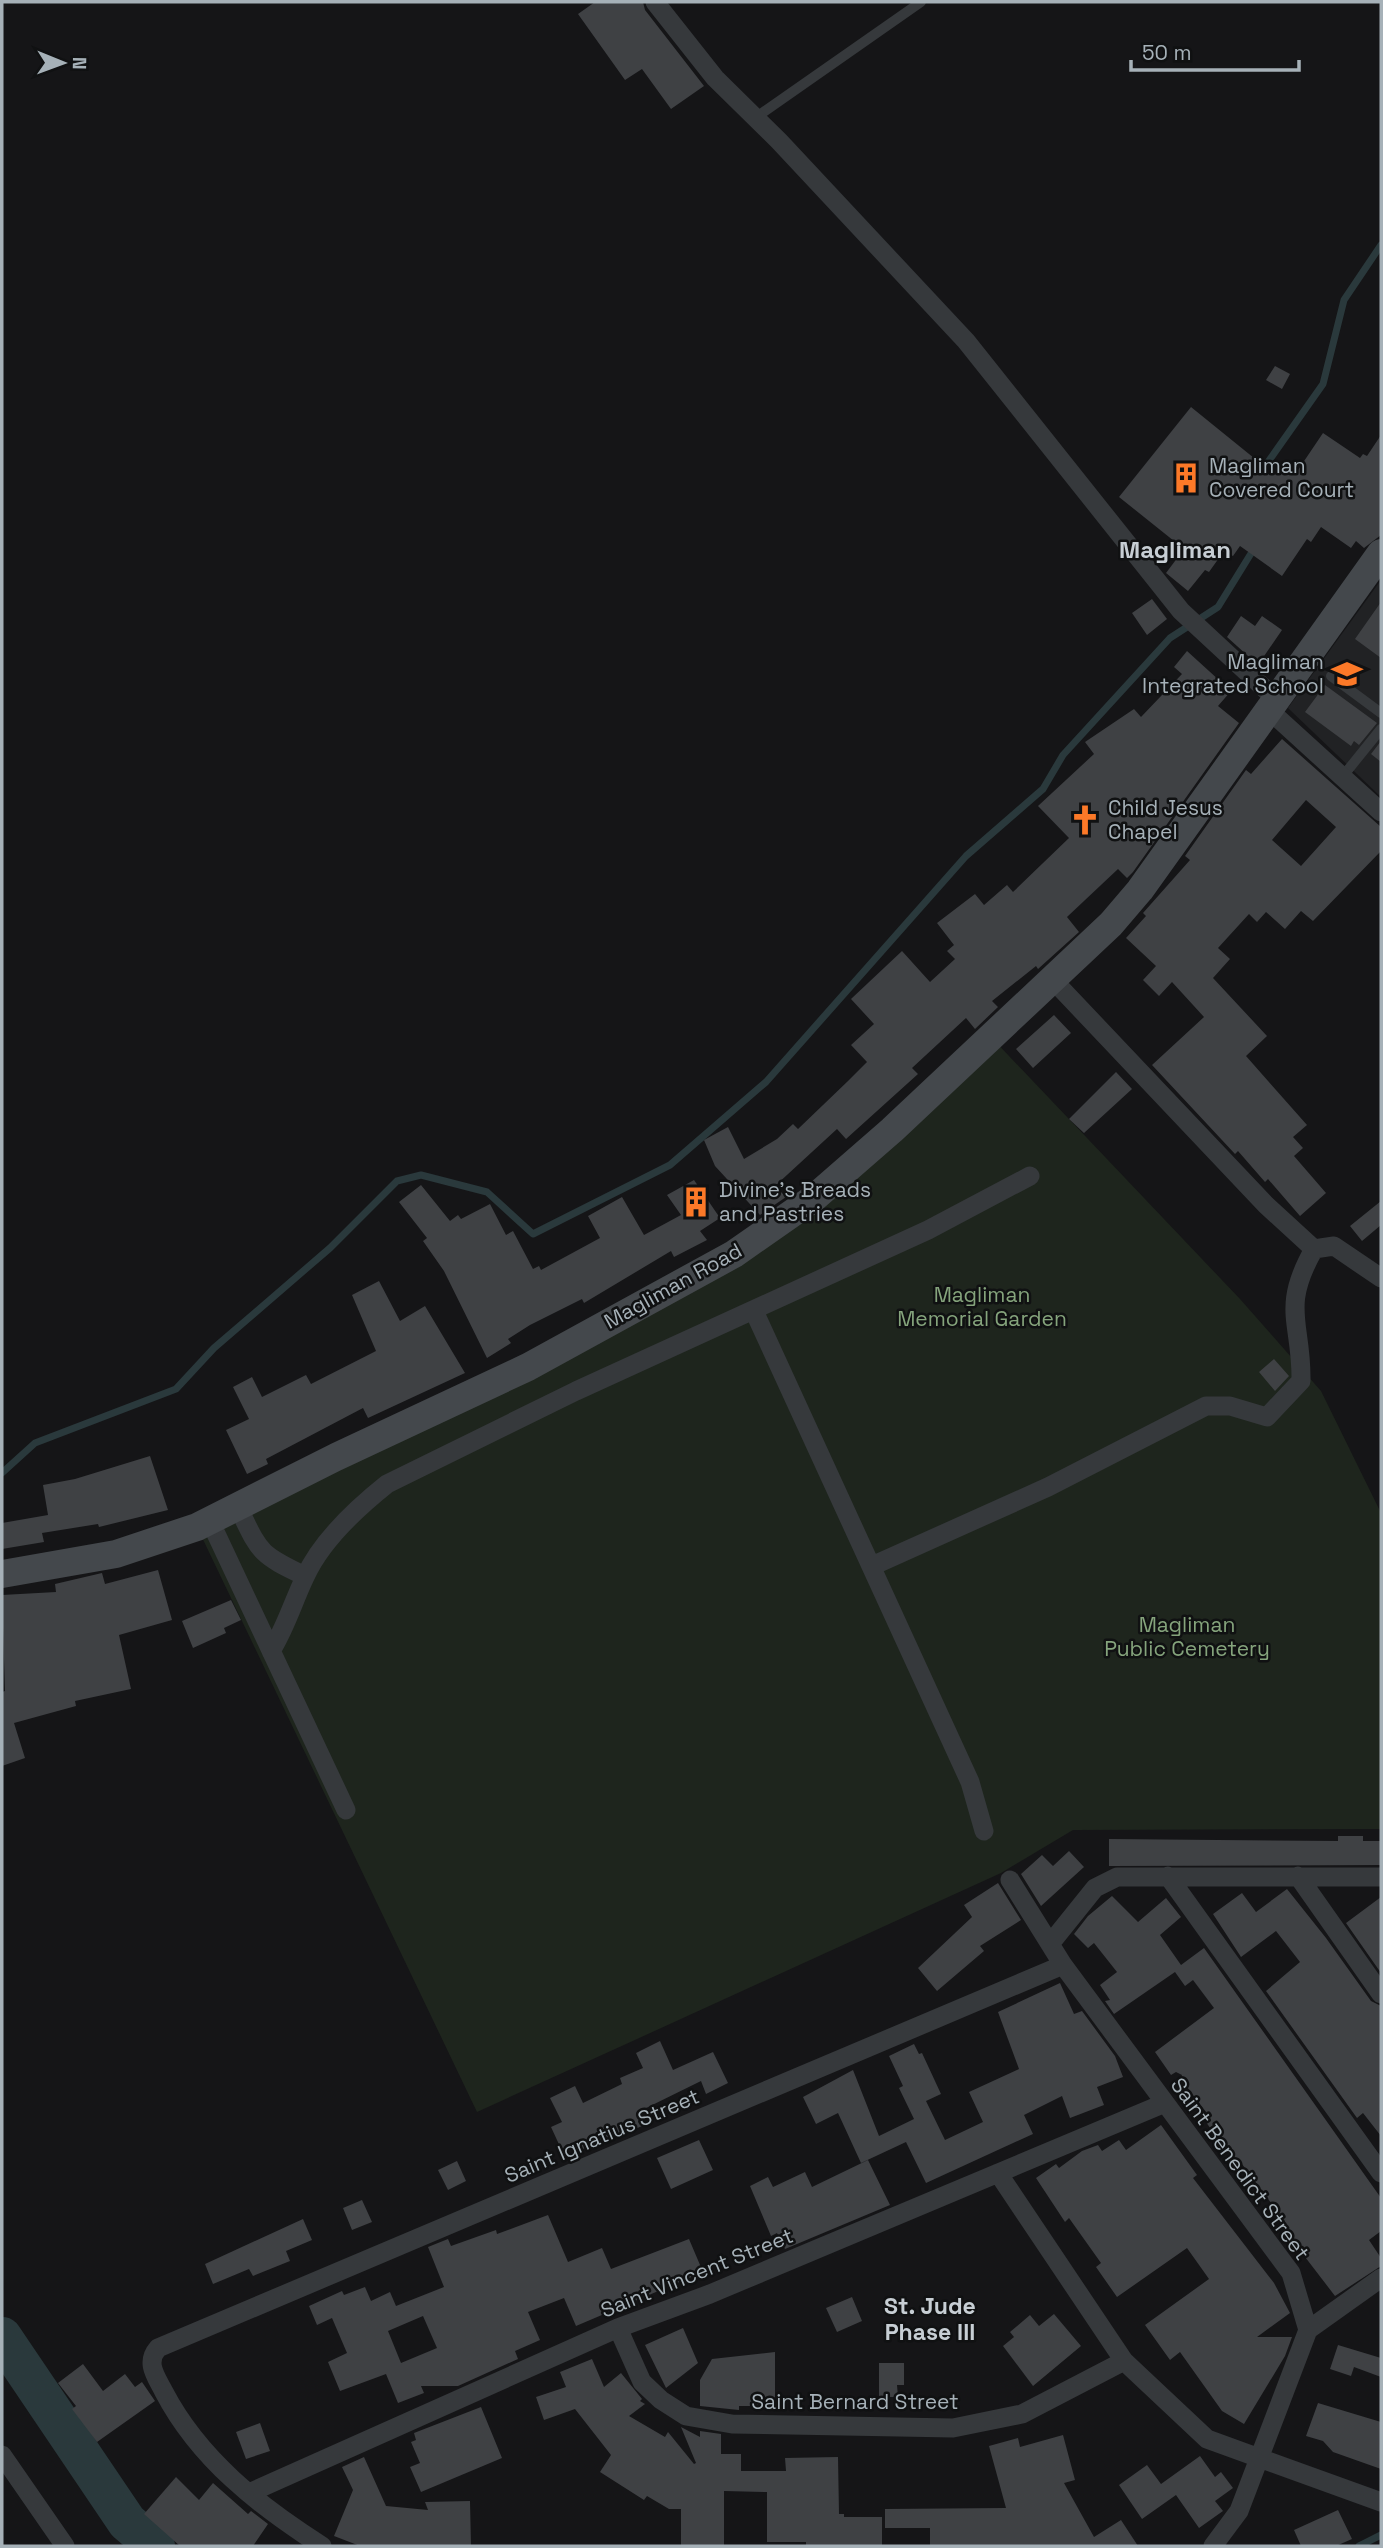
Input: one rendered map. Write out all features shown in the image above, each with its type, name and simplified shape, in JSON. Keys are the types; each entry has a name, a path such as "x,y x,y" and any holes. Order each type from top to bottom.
{"street":[{"path":"655,2 715,78 861,227 966,341 1181,611 1381,813"},
{"name":"Magliman Road","path":"2,1574 145,1547 210,1521 528,1367 734,1254 814,1198 892,1130 1053,980 1140,890 1381,554"},
{"path":"1053,980 1266,1205 1314,1249"},
{"path":"271,1651 284,1631 305,1576 340,1528 364,1502 406,1472 928,1230 1030,1176"},
{"path":"1314,1249 1335,1246 1381,1278"},
{"path":"872,1566 1048,1487 1206,1406 1230,1406 1267,1417 1301,1381 1301,1362 1293,1317 1294,1297 1303,1268 1314,1249"},
{"path":"754,1311 970,1782 984,1831"},
{"path":"237,1507 264,1553 305,1576"},
{"path":"210,1521 346,1810"},
{"path":"1168,1876 1381,2173"},
{"path":"1298,1876 1381,1994"},
{"path":"1050,1944 1095,1888 1116,1877 1381,1877"},
{"name":"Saint Benedict Street","path":"1010,1881 1063,1965 1291,2273 1308,2330"},
{"name":"Saint Ignatius Street","path":"249,2493 203,2452 179,2420 151,2366 152,2356 158,2348 1063,1965"},
{"name":"Saint Vincent Street","path":"249,2493 618,2328 710,2294 1165,2103"},
{"path":"998,2173 1124,2361 1207,2439 1373,2499"},
{"path":"1213,2546 1239,2511 1308,2330 1381,2278"},
{"name":"Saint Bernard Street","path":"618,2328 642,2382 661,2400 685,2416 732,2424 953,2428 985,2424 1021,2414 1124,2361"},
{"path":"5,2466 65,2546"},
{"path":"249,2493 278,2518 321,2546"}],"lane":[{"path":"755,117 920,2"},
{"path":"1331,676 1381,713"},
{"path":"1343,776 1381,729"}],"shaded area":[{"name":"Magliman Integrated School","path":"1381,580 1381,797 1288,708"}],"green space":[{"path":"991,1037 1240,1299 1321,1391 1381,1513 1381,1829 1073,1830 1001,1873 477,2112 197,1527 734,1254"}],"building":[{"path":"595,2 643,2 645,10 704,86 671,109 642,69 625,80 578,14"},
{"path":"1275,366 1290,374 1282,389 1266,380"},
{"path":"1191,407 1270,471 1277,460 1296,473 1323,433 1360,458 1363,454 1367,456 1381,435 1381,535 1364,548 1356,541 1351,548 1321,527 1311,542 1307,539 1282,576 1240,546 1233,556 1224,551 1209,572 1205,570 1188,591 1166,573 1184,549 1119,497"},
{"path":"1152,599 1167,619 1147,635 1132,613"},
{"path":"1381,602 1381,658 1355,639"},
{"path":"1241,616 1255,626 1262,616 1282,630 1258,665 1227,637"},
{"path":"1187,651 1231,691 1218,706 1239,723 1133,872 1127,878 1118,869 1067,917 1079,932 1038,969 1036,966 992,1001 998,1007 975,1029 966,1018 912,1068 918,1074 846,1139 837,1129 775,1186 786,1197 760,1215 715,1166 704,1140 728,1127 744,1159 777,1139 793,1124 798,1129 867,1062 851,1045 874,1024 851,999 902,951 930,982 955,959 947,951 954,945 937,923 975,894 984,905 1007,885 1013,892 1069,838 1038,806 1094,754 1085,742 1134,709 1141,717 1182,674 1174,667"},
{"path":"1325,685 1377,723 1359,745 1354,741 1351,746 1305,712"},
{"path":"1282,739 1381,827 1381,851 1313,921 1301,911 1285,929 1266,912 1257,922 1249,914 1218,948 1230,959 1213,978 1267,1036 1246,1056 1307,1125 1293,1137 1303,1148 1294,1156 1326,1193 1300,1216 1268,1179 1265,1182 1238,1151 1235,1154 1152,1065 1204,1017 1172,982 1159,996 1143,980 1156,966 1126,938 1146,916 1143,913 1190,860 1185,856 1246,770 1251,774","holes":["1306,800 1336,827 1301,866 1272,840"]},
{"path":"1381,741 1381,762 1371,754"},
{"path":"1054,1015 1071,1033 1033,1068 1016,1049"},
{"path":"1116,1072 1132,1089 1084,1133 1069,1119"},
{"path":"694,1180 720,1218 700,1231 707,1240 674,1257 671,1251 584,1303 582,1299 530,1325 508,1339 511,1343 487,1358 444,1271 423,1241 427,1238 399,1202 421,1185 450,1221 458,1215 461,1219 490,1204 506,1235 513,1231 533,1269 539,1266 541,1270 600,1238 588,1216 622,1197 644,1235 681,1215 667,1195"},
{"path":"1381,1201 1381,1225 1362,1241 1350,1226"},
{"path":"379,1281 400,1321 425,1306 465,1373 368,1418 363,1408 266,1459 268,1464 247,1474 226,1430 249,1419 233,1387 252,1377 262,1397 306,1375 311,1384 376,1351 352,1295"},
{"path":"1274,1359 1289,1376 1275,1391 1259,1372"},
{"path":"150,1456 168,1510 99,1527 98,1524 42,1533 44,1542 2,1549 2,1523 48,1515 43,1485 75,1479"},
{"path":"158,1570 172,1620 119,1635 131,1689 75,1701 76,1706 14,1723 25,1758 2,1766 2,1692 5,1691 2,1595 56,1592 55,1584 102,1573 105,1584"},
{"path":"231,1600 241,1620 224,1628 226,1633 193,1648 182,1621"},
{"path":"1338,1836 1363,1836 1363,1841 1381,1841 1381,1865 1109,1866 1109,1839 1338,1841"},
{"path":"1069,1851 1084,1867 1041,1906 1021,1874 1042,1855 1053,1866"},
{"path":"998,1883 1021,1920 980,1946 984,1951 937,1991 918,1968 972,1917 964,1905"},
{"path":"1287,1889 1371,2001 1381,2006 1381,2136 1363,2113 1357,2118 1266,1991 1300,1962 1276,1931 1241,1957 1213,1914 1242,1893 1256,1912"},
{"path":"1112,1896 1138,1922 1166,1898 1181,1917 1160,1935 1181,1965 1204,1948 1381,2198 1381,2231 1369,2240 1381,2258 1381,2266 1335,2296 1269,2210 1274,2207 1239,2160 1235,2163 1201,2115 1206,2112 1181,2079 1182,2075 1176,2072 1171,2075 1155,2052 1214,2008 1193,1980 1185,1986 1175,1972 1114,2014 1105,2001 1110,2000 1100,1985 1117,1972 1094,1943 1088,1948 1074,1934 1088,1916"},
{"path":"1381,1897 1381,1973 1346,1923"},
{"path":"1060,1983 1074,2014 1082,2011 1115,2056 1123,2077 1097,2087 1104,2105 1070,2118 1062,2096 1024,2115 1033,2134 926,2183 906,2142 861,2163 838,2113 816,2124 803,2097 853,2070 879,2136 914,2119 899,2088 903,2086 889,2056 914,2044 919,2054 922,2053 941,2094 926,2101 945,2140 983,2122 969,2092 1019,2069 998,2012"},
{"path":"660,2041 673,2070 713,2052 728,2083 706,2094 701,2081 636,2113 642,2126 594,2147 593,2144 579,2151 577,2147 563,2153 551,2127 562,2122 550,2098 575,2086 583,2103 622,2084 620,2078 643,2068 636,2053"},
{"path":"1161,2125 1197,2175 1193,2178 1274,2283 1290,2313 1257,2337 1292,2337 1285,2356 1244,2424 1222,2411 1180,2352 1170,2360 1145,2325 1209,2279 1187,2248 1117,2297 1096,2267 1101,2263 1069,2218 1065,2222 1036,2178 1056,2164 1059,2168 1082,2151 1098,2145 1102,2151 1119,2140 1126,2150"},
{"path":"699,2140 713,2170 671,2189 657,2158"},
{"path":"868,2160 890,2205 785,2249 777,2233 771,2236 750,2186 768,2177 773,2187 805,2172 812,2187"},
{"path":"457,2161 466,2181 448,2190 438,2170"},
{"path":"362,2200 372,2222 352,2230 343,2208"},
{"path":"548,2215 568,2262 602,2248 611,2269 689,2239 703,2272 576,2326 564,2298 528,2312 540,2340 515,2351 518,2359 458,2386 421,2386 424,2393 398,2403 386,2374 340,2391 328,2362 347,2353 332,2318 317,2325 309,2306 342,2291 344,2295 365,2287 371,2301 390,2292 396,2306 444,2287 428,2247 448,2239 451,2246 496,2230 497,2234","holes":["423,2316 437,2348 401,2363 388,2331"]},
{"path":"303,2219 312,2240 286,2251 290,2261 253,2276 249,2269 213,2284 205,2264"},
{"path":"852,2297 862,2321 837,2332 826,2308"},
{"path":"1054,2314 1081,2346 1033,2386 1003,2346 1014,2337 1010,2332 1030,2315 1039,2326"},
{"path":"683,2328 698,2363 666,2388 645,2345"},
{"path":"1338,2345 1381,2358 1381,2377 1354,2367 1351,2376 1330,2369"},
{"path":"775,2352 775,2406 739,2406 739,2410 700,2406 700,2380 712,2359"},
{"path":"592,2359 604,2387 621,2373 642,2399 640,2401 645,2404 629,2416 665,2437 668,2432 694,2464 696,2463 681,2427 700,2437 700,2431 721,2434 721,2454 741,2454 741,2471 786,2471 785,2458 838,2457 839,2514 844,2514 844,2517 882,2517 882,2546 806,2546 806,2542 767,2542 767,2492 724,2491 724,2546 681,2546 681,2509 669,2509 647,2496 644,2500 600,2472 611,2455 575,2409 544,2420 536,2397 566,2387 560,2372"},
{"path":"879,2363 904,2363 904,2385 897,2385 898,2397 879,2397"},
{"path":"83,2364 103,2391 125,2374 135,2387 142,2382 155,2401 97,2442 72,2409 76,2406 58,2383"},
{"path":"1318,2403 1381,2422 1381,2469 1333,2452 1323,2441 1306,2436"},
{"path":"481,2407 502,2458 421,2492 410,2467 420,2463 411,2442 416,2440 414,2433"},
{"path":"260,2423 270,2451 246,2459 236,2432"},
{"path":"1063,2435 1075,2480 1064,2483 1094,2537 1121,2520 1138,2546 930,2546 930,2528 885,2528 885,2509 1006,2508 989,2446 1018,2438 1020,2447"},
{"path":"1200,2456 1215,2477 1221,2472 1233,2488 1215,2501 1223,2511 1199,2528 1176,2495 1142,2519 1119,2485 1147,2465 1161,2484"},
{"path":"364,2457 386,2506 428,2510 425,2502 470,2501 471,2546 360,2546 334,2536 353,2490 342,2467"},
{"path":"176,2477 199,2500 213,2483 248,2514 251,2511 268,2524 253,2546 180,2546 144,2514"},
{"path":"1338,2510 1352,2539 1336,2546 1301,2546 1294,2530"}],"waterway":[{"path":"1265,474 1263,469 1323,384 1344,300 1381,245"},
{"path":"2,1473 35,1443 176,1389 214,1348 330,1248 397,1181 421,1175 487,1192 533,1234 670,1165 766,1082 966,856 1043,789 1063,755 1170,638 1218,607 1255,547"},
{"path":"2,2337 127,2522 155,2546"},
{"path":"1359,2546 1381,2535"}],"place":[{"name":"Magliman Covered Court","path":"1186,478"},
{"name":"Magliman Integrated School","path":"1347,674"},
{"name":"Child Jesus Chapel","path":"1085,820"},
{"name":"Divine's Breads and Pastries","path":"696,1202"}],"district":[{"name":"Magliman","path":"1175,550"},
{"name":"St. Jude Phase III","path":"930,2319"}],"park label":[{"name":"Magliman Memorial Garden","path":"982,1307"},
{"name":"Magliman Public Cemetery","path":"1187,1637"}]}
